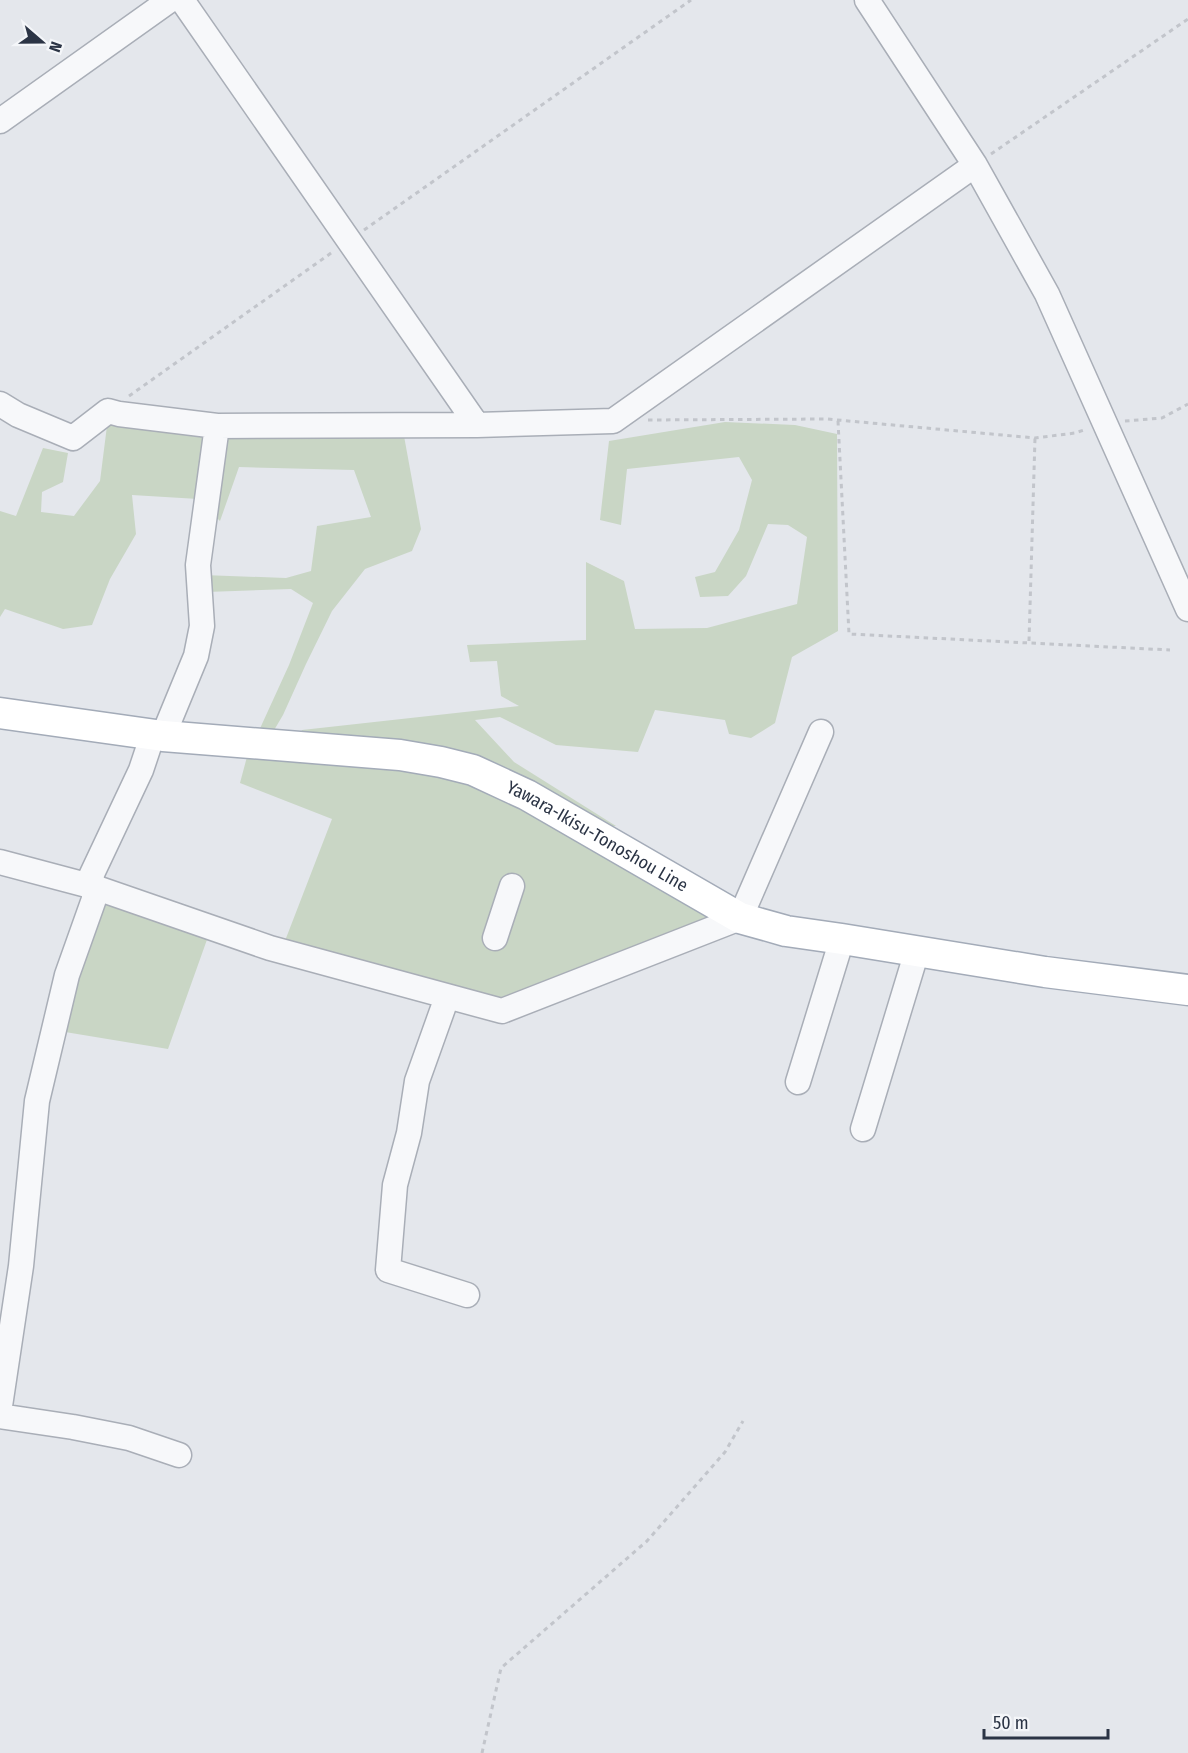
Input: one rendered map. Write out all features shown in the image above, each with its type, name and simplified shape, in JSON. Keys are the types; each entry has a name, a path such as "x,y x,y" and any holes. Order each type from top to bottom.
{"main road":[{"name":"Yawara-Ikisu-Tonoshou Line","path":"0,713 158,735 400,755 473,770 527,795 740,918 786,932 1045,972 1188,990"}],"street":[{"path":"0,121 170,0"},
{"path":"182,0 477,425"},
{"path":"867,0 975,165 1047,294 1188,609"},
{"path":"0,404 18,415 73,438 108,411 217,426 477,425 614,420 975,165"},
{"path":"0,1406 21,1266 37,1101 67,975 94,899 91,876 196,656 202,626 198,565 217,426"},
{"path":"0,862 94,887 270,948 447,998 502,1011 740,918 821,732"},
{"path":"495,938 512,886"},
{"path":"798,1082 842,939"},
{"path":"863,1129 917,951"},
{"path":"447,998 417,1081 409,1133 395,1185 388,1270 467,1295"},
{"path":"0,1416 129,1438 179,1455"}],"path":[{"path":"108,411 691,0"},
{"path":"975,165 1188,19"},
{"path":"614,420 838,420 1035,438 1075,434 1104,423 1162,417 1188,404"},
{"path":"838,420 849,634 1029,641 1170,650"},
{"path":"1029,641 1035,438"},
{"path":"482,1753 501,1668 647,1541 725,1452 743,1421"}],"green space":[{"path":"108,418 404,436 421,529 412,551 365,569 332,611 283,715 270,737 257,735 289,665 313,603 291,589 206,592 203,575 286,578 311,571 317,526 371,517 354,470 239,467 220,521 198,499 132,495 136,534 110,579 92,625 63,629 5,609 0,617 0,511 16,516 43,448 68,453 63,482 42,492 41,512 74,516 100,481"},
{"path":"725,422 795,425 837,434 838,631 792,657 775,723 751,738 729,734 725,720 655,710 638,752 556,745 500,717 475,720 514,762 616,826 598,826 525,786 297,739 302,730 519,706 501,696 497,661 470,662 467,645 586,640 586,562 624,581 635,629 707,628 797,604 807,537 788,525 768,524 746,576 728,596 700,597 695,577 715,572 739,530 752,480 739,457 627,469 621,525 600,520 609,441"},
{"path":"248,753 394,763 475,779 710,909 703,928 508,1002 283,946 332,819 240,783"},
{"path":"101,898 209,934 168,1049 59,1031"}]}
